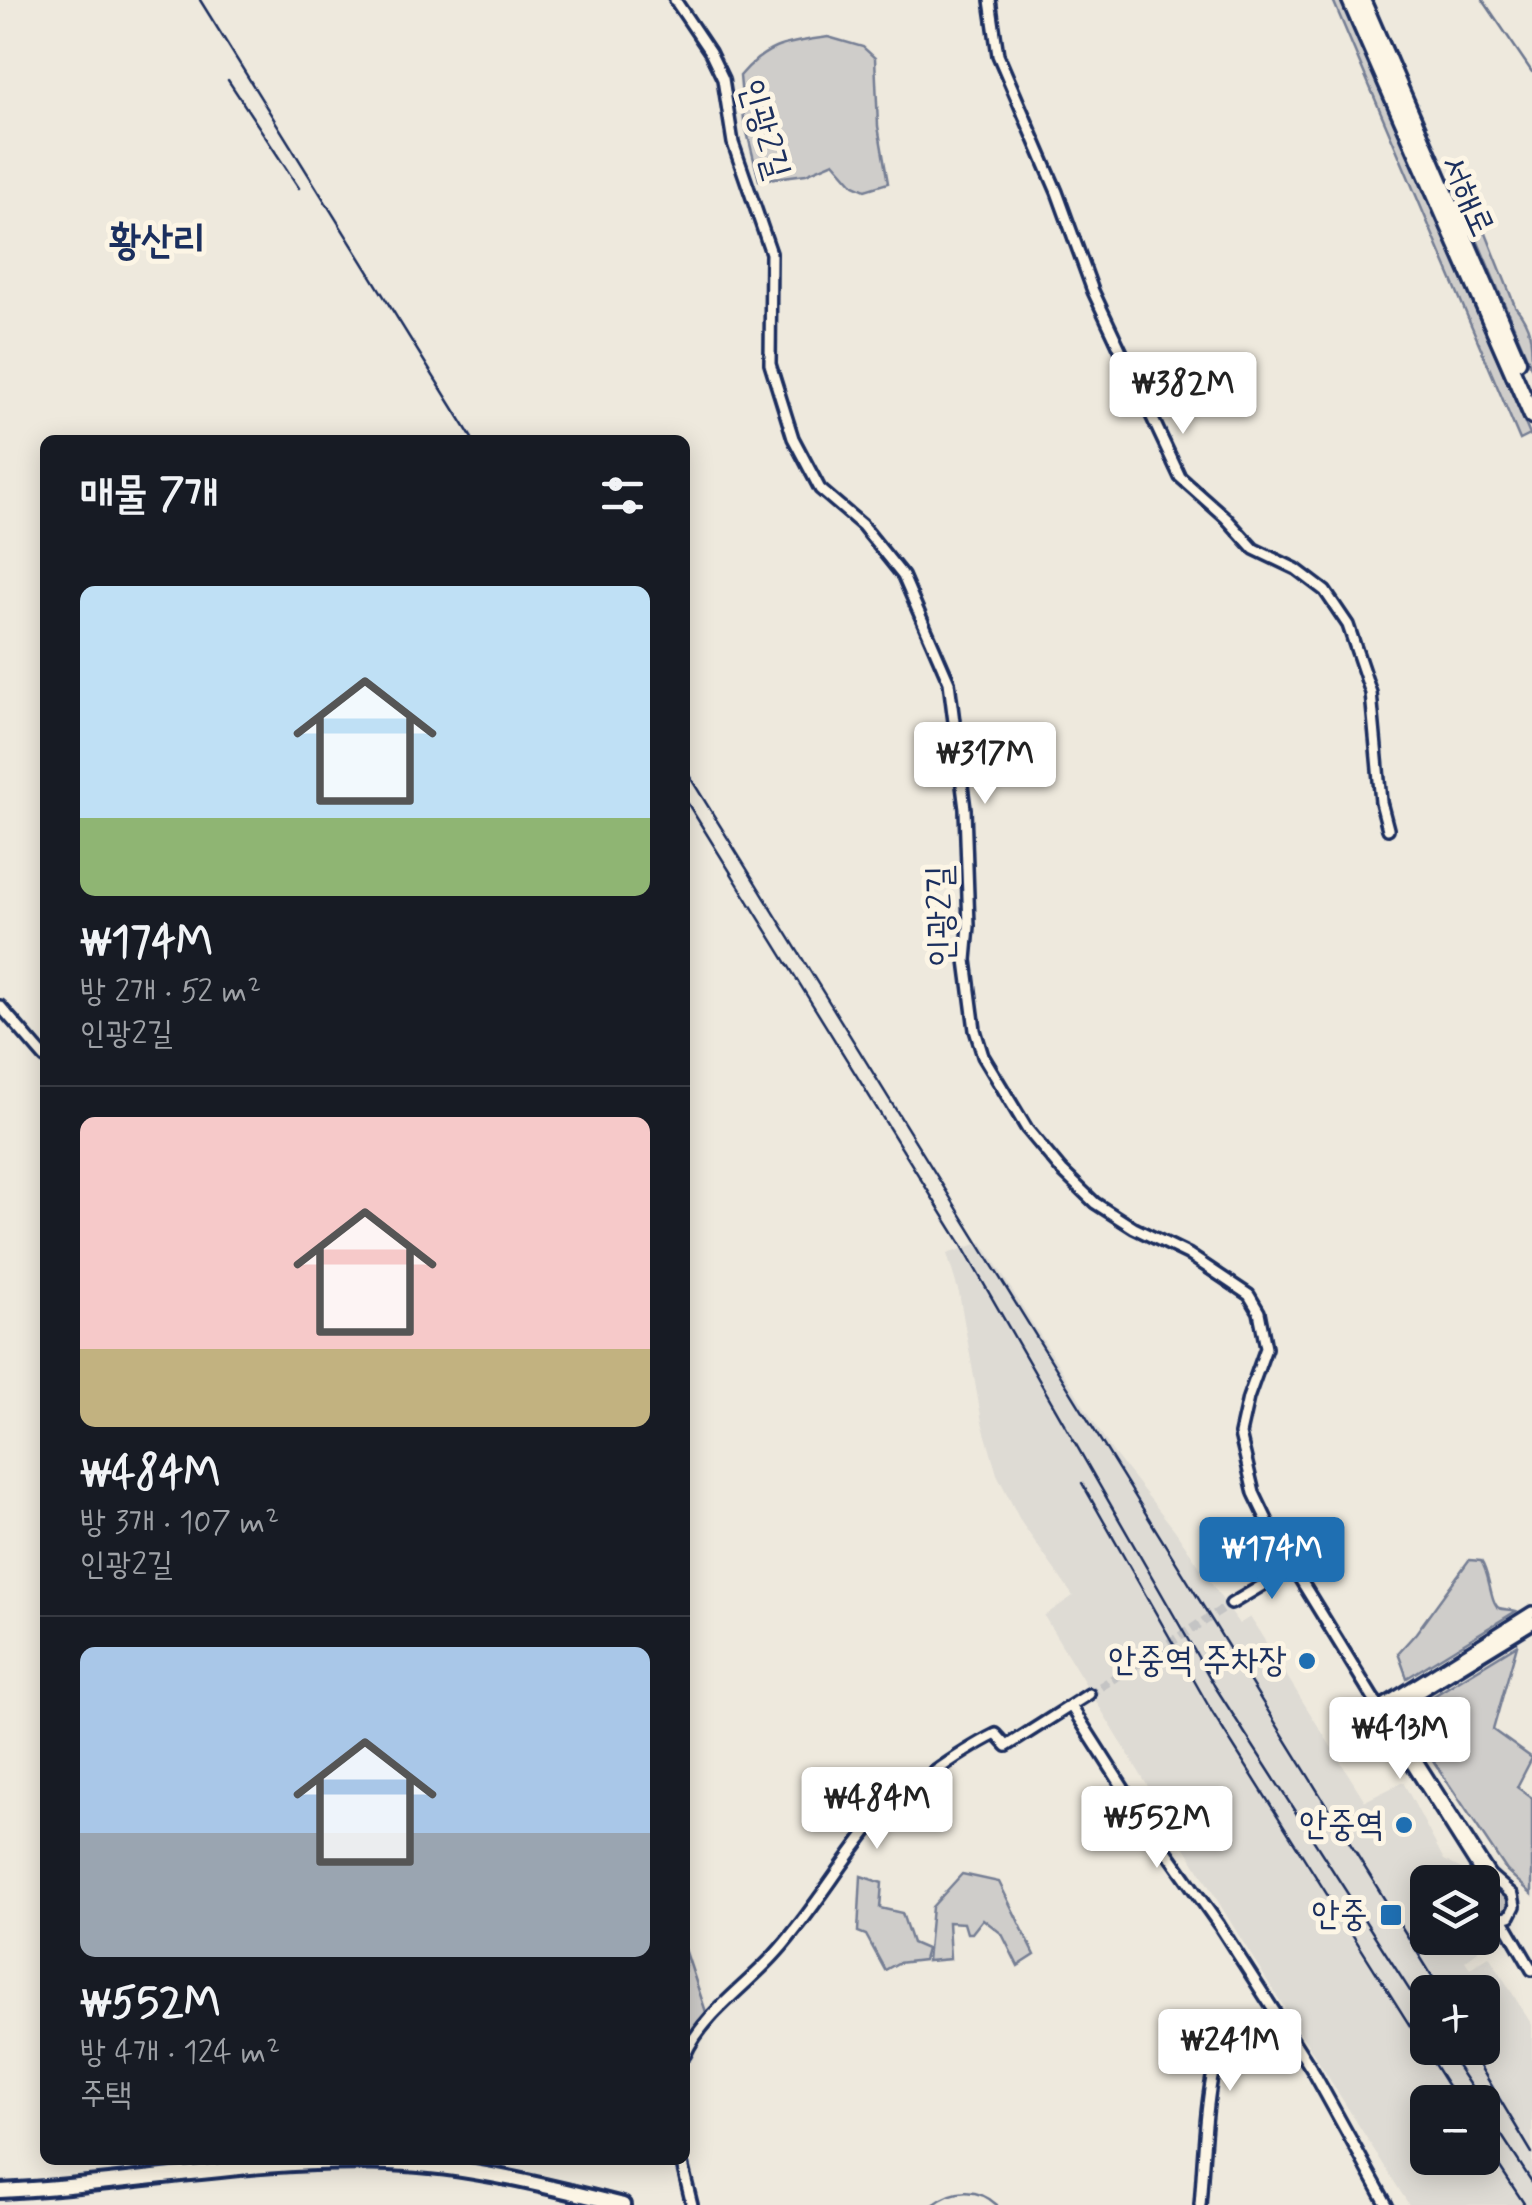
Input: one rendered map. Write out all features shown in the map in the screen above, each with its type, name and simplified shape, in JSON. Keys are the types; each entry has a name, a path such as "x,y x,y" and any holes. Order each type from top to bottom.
{"main road":[{"name":"서해로","path":"1350,0 1532,416"},
{"name":"서해로","path":"1362,0 1532,394"},
{"path":"0,2190 260,2165"},
{"path":"390,2165 440,2168 623,2205"}],"street":[{"name":"인광2길","path":"675,0 723,79 734,143 772,253 770,364 792,438 820,488 874,538 903,576 949,682 965,809 969,926 966,960 975,1030 983,1056 1026,1129 1095,1203 1134,1228 1188,1254 1249,1296 1259,1312 1266,1348 1240,1434 1254,1493 1278,1544 1382,1711"},
{"path":"990,0 998,55 1093,291 1180,477 1226,518 1254,550 1296,569 1325,591 1348,625 1371,693 1381,802 1388,829"},
{"path":"0,1006 40,1052"},
{"path":"1231,1604 1294,1566"},
{"path":"1382,1711 1532,1612"},
{"path":"1382,1711 1532,1622"},
{"path":"690,2048 712,2018 802,1924 888,1808 980,1742 996,1734 1006,1746 1089,1694"},
{"path":"1071,1706 1277,2014 1350,2134 1387,2205"},
{"path":"1382,1711 1486,1865"},
{"path":"1382,1711 1470,1865"},
{"path":"1500,1885 1510,1890 1515,1900 1513,1912 1500,1920"},
{"path":"1503,1920 1532,1970"},
{"path":"1200,2205 1218,2057 1238,2038 1277,2014"},
{"path":"682,2165 692,2205"}],"shaded area":[{"path":"1333,0 1343,0 1530,435 1520,440"},
{"path":"828,37 863,47 875,58 878,126 888,183 865,190 854,185 834,162 806,174 759,180 744,120 740,76 770,51 790,43"},
{"path":"1477,211 1515,306 1528,328 1532,369 1467,216"},
{"path":"982,1242 1112,1451 1174,1529 1239,1624 1250,1617 1365,1801 1403,1782 1444,1860 1454,1865 1410,1865 1410,1955 1473,1955 1465,1961 1470,1968 1489,1956 1532,2025 1532,2205 1409,2205 1241,1939 1044,1616 1073,1596 1021,1522 997,1474 982,1422 959,1293 947,1254"},
{"path":"1469,1560 1481,1561 1496,1605 1516,1611 1407,1678 1398,1653"},
{"path":"1517,1645 1493,1730 1532,1758 1517,1787 1532,1798 1532,1894 1507,1871 1408,1723 1419,1705"},
{"path":"962,1874 999,1882 1035,1955 1018,1966 1002,1934 983,1919 972,1933 967,1933 964,1923 948,1922 950,1959 927,1961 932,1907"},
{"path":"861,1876 882,1883 880,1908 902,1913 912,1943 926,1949 923,1960 898,1963 885,1970 866,1935 858,1932"},
{"path":"1500,1893 1508,1900 1508,1908 1500,1915"},
{"path":"690,1964 706,2012 690,2037"}],"waterway":[{"path":"1483,0 1532,72"},
{"path":"933,2205 965,2192 982,2195 997,2205"}],"tunnel":[{"path":"1089,1694 1231,1604"}],"railway":[{"path":"200,0 470,435"},
{"path":"228,80 299,188"},
{"path":"690,777 1431,1975"},
{"path":"690,807 961,1244 1214,1685 1410,1991"},
{"path":"1082,1483 1212,1712 1447,2085"},
{"path":"1456,2065 1470,2085"},
{"path":"1479,2065 1532,2153"},
{"path":"1500,2133 1532,2182"},
{"path":"1500,2167 1525,2205"}],"place":[{"name":"안중역 주차장","path":"1307,1661"},
{"name":"안중역","path":"1404,1825"},
{"name":"안중","path":"1391,1915"}],"district":[{"name":"황산리","path":"157,242"}]}
